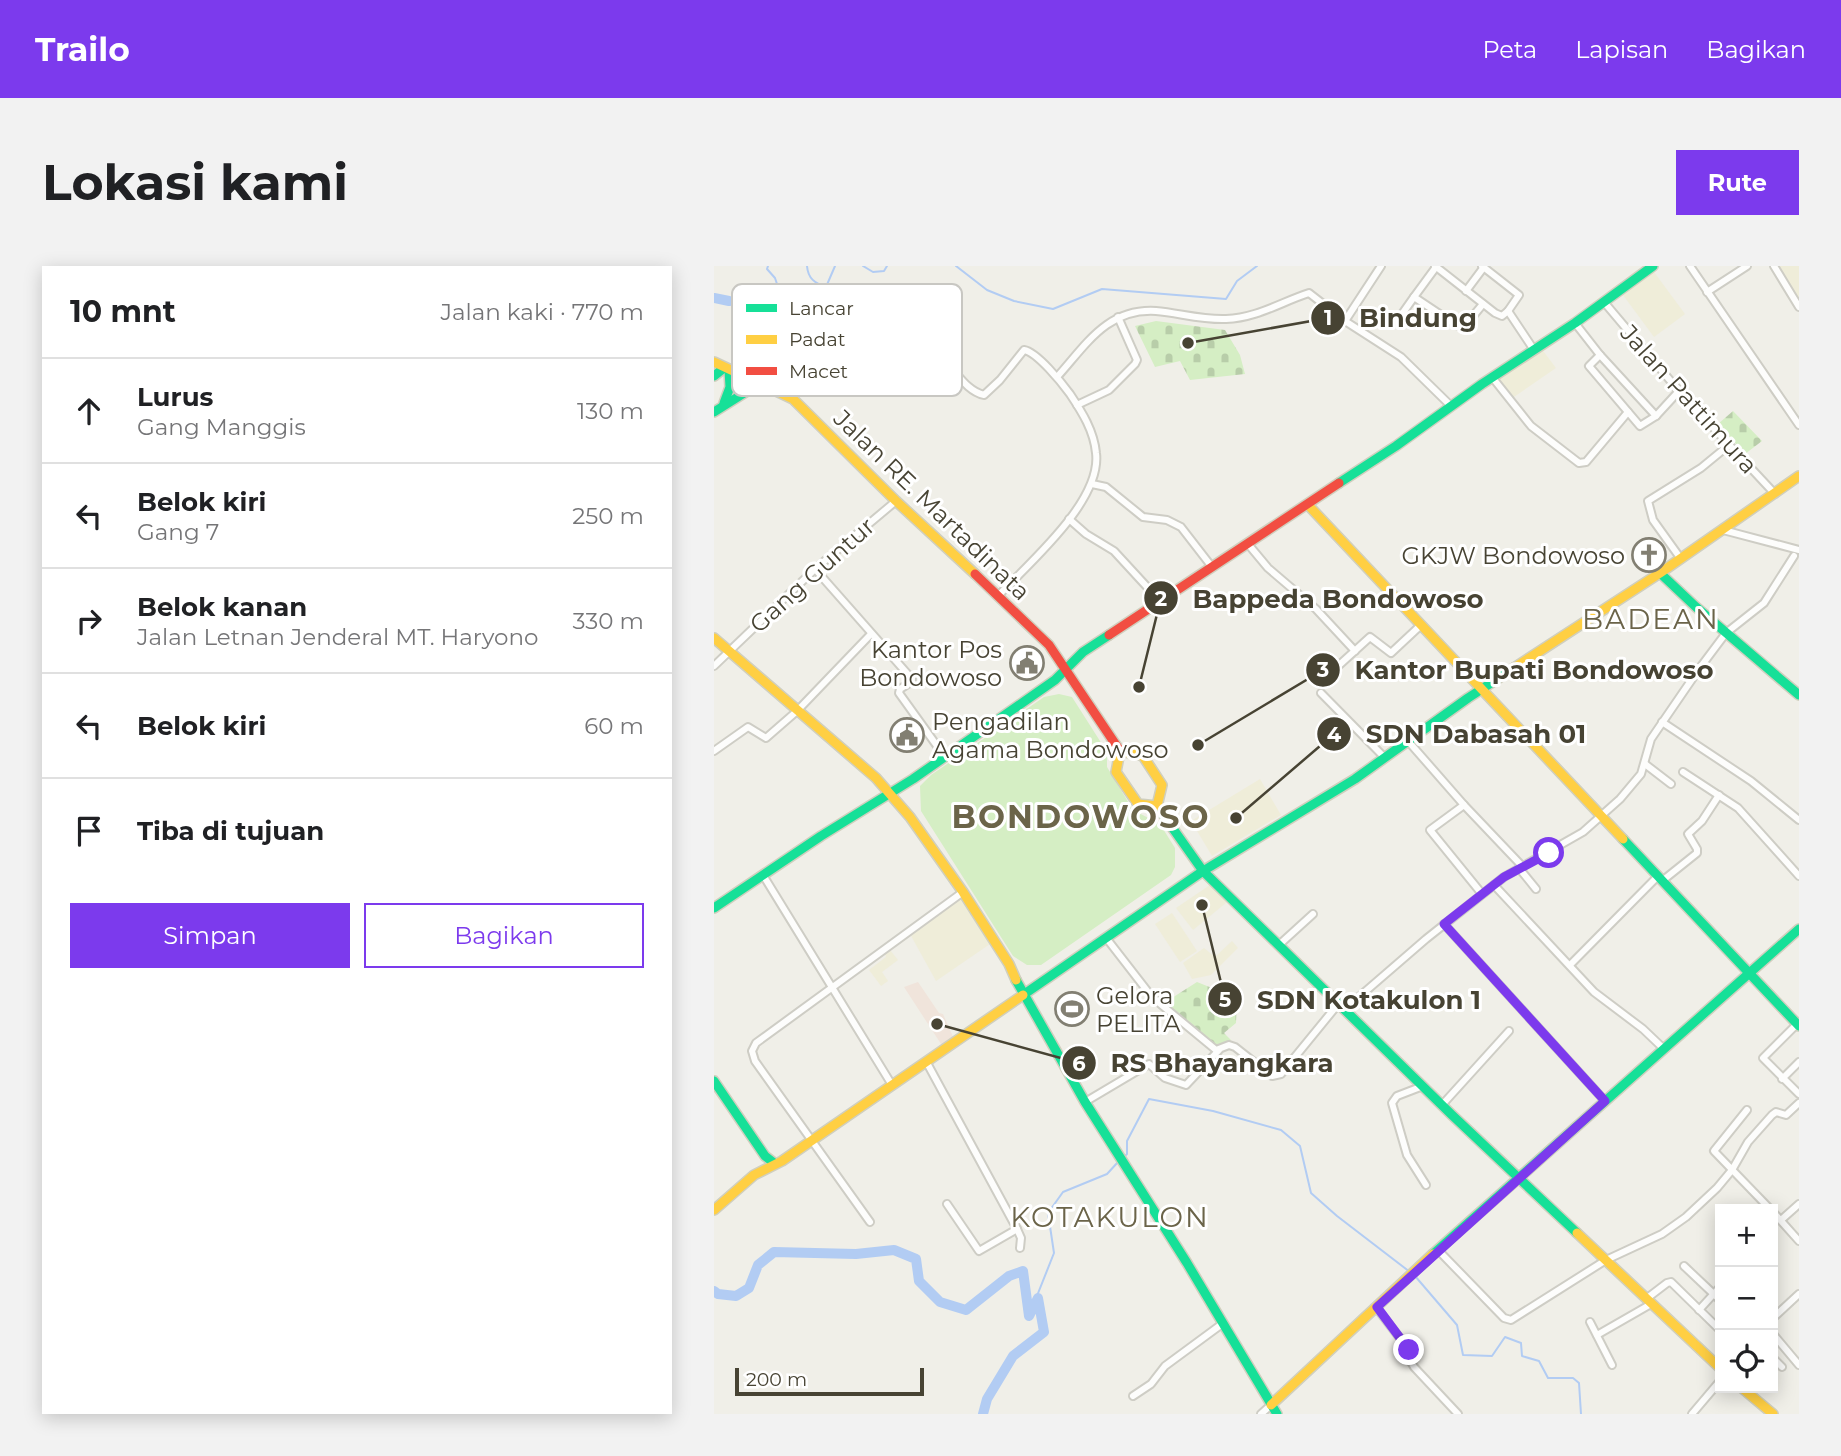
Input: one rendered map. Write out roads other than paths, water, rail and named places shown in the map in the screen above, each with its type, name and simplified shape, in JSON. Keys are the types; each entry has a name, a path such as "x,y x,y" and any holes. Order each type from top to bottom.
{"main road":[{"path":"714,908 874,801 913,779 1055,682 1083,652 1396,446 1653,266"},
{"name":"Jalan RE. Martadinata","path":"714,362 732,371"},
{"path":"714,376 727,369 730,387 714,412"},
{"path":"719,405 736,396"},
{"name":"Jalan RE. Martadinata","path":"787,396 1049,645 1120,751"},
{"path":"714,1210 759,1172 782,1161 927,1063 1047,976 1107,939 1203,871 1313,806 1727,528 1799,476"},
{"path":"1308,505 1798,1025"},
{"path":"1660,573 1799,695"},
{"path":"714,638 891,793 963,892 1009,964 1023,995 1086,1102 1277,1414"},
{"path":"1157,806 1138,804 1116,772 1120,751 1143,756 1162,785 1157,806 1203,871 1423,1086 1715,1363"},
{"path":"1271,1405 1438,1250 1798,931"},
{"path":"714,1081 765,1156 774,1163"},
{"path":"759,1172 765,1156"},
{"path":"1748,1393 1773,1414"}],"street":[{"path":"1345,321 1381,266"},
{"path":"1690,266 1799,425"},
{"path":"1707,292 1747,266"},
{"path":"1774,266 1799,307"},
{"path":"1402,314 1436,267 1466,291 1499,316 1519,299 1519,295 1483,267 1466,291"},
{"path":"1057,377 1105,324 1118,317 1154,311 1227,319 1256,314 1311,294 1345,321 1401,357 1451,406"},
{"path":"1415,297 1461,326 1469,321 1483,304"},
{"name":"Jalan Pattimura","path":"1604,302 1679,391 1775,494"},
{"path":"1508,311 1534,350"},
{"path":"1077,405 1109,390 1136,360 1118,317"},
{"path":"1575,323 1600,355 1656,415"},
{"path":"962,381 971,390 984,395 1024,350 1028,350 1057,377 1077,405 1091,432 1097,454 1092,484 1086,498 998,596"},
{"path":"1600,355 1588,366 1640,426 1656,415 1679,391"},
{"path":"1492,377 1531,426 1579,463 1586,462 1628,412"},
{"path":"1681,559 1653,520 1648,501 1701,468 1729,445"},
{"path":"1092,484 1106,487 1143,517 1167,520 1181,527 1212,567"},
{"name":"Gang Guntur","path":"714,666 815,569 896,501"},
{"path":"1069,519 1086,534 1114,551 1160,601"},
{"path":"1086,1102 1149,1064 1165,1078 1186,1085 1219,1050 1228,1045 1232,1045 1269,1074 1277,1076 1342,1006 1444,924 1520,867 1583,832 1602,817 1635,783 1645,764 1648,746 1726,633 1764,603 1796,553 1727,528"},
{"path":"1248,544 1268,568 1316,609 1355,651"},
{"path":"815,569 912,679 899,692 945,757"},
{"path":"1337,667 1370,637 1391,653 1421,625"},
{"path":"714,751 748,727 766,738 797,711 871,634"},
{"path":"1321,693 1385,758"},
{"path":"1662,723 1751,781 1799,820"},
{"path":"1408,741 1469,808 1536,889"},
{"path":"1645,764 1653,767 1671,784"},
{"path":"1683,772 1751,820 1799,876"},
{"path":"1570,965 1660,879 1697,853 1688,834 1702,821 1719,795"},
{"path":"1464,805 1430,830 1482,894"},
{"path":"762,875 892,1085"},
{"path":"1494,885 1594,992 1643,1029 1664,1049"},
{"path":"870,1222 755,1061 752,1051 756,1043 963,892"},
{"path":"1280,944 1313,914"},
{"path":"1444,924 1605,1101"},
{"path":"1107,939 1156,1001 1182,1024 1219,1050"},
{"path":"1798,1025 1763,1057 1763,1060 1799,1094"},
{"path":"1443,1105 1509,1031"},
{"path":"1782,1079 1799,1062"},
{"path":"927,1063 1017,1229 1021,1238 1020,1248"},
{"path":"1423,1086 1397,1096 1392,1103 1407,1155 1426,1185"},
{"path":"1438,1250 1509,1321 1606,1260 1662,1234 1680,1221 1708,1198 1732,1170 1748,1142 1774,1113 1786,1115 1799,1103"},
{"path":"1747,1110 1714,1153 1764,1204"},
{"path":"1781,1220 1799,1204"},
{"path":"947,1205 979,1251 1017,1229"},
{"path":"1778,1217 1799,1241"},
{"path":"1684,1266 1714,1294 1699,1310"},
{"path":"1597,1335 1671,1282 1715,1325"},
{"path":"1778,1313 1799,1294"},
{"path":"1377,1307 1409,1350 1414,1367 1458,1414"},
{"path":"1590,1322 1612,1365"},
{"path":"1133,1396 1151,1384 1165,1366 1222,1324"},
{"path":"1778,1340 1799,1366"},
{"path":"1778,1363 1782,1367"},
{"path":"1692,1414 1715,1387"},
{"path":"1261,1414 1271,1405"}],"waterway":[{"path":"768,266 767,269 777,284"},
{"path":"807,266 809,274 819,284"},
{"path":"827,284 835,266"},
{"path":"863,266 873,272 884,271 887,266"},
{"path":"956,266 987,290 1014,301 1053,309 1102,289 1226,299 1237,281 1257,266"},
{"path":"714,298 729,301"},
{"path":"1125,1156 1127,1141 1149,1099 1213,1111 1281,1130 1300,1146 1311,1193 1410,1272"},
{"path":"1029,1316 1054,1253 1048,1213 1063,1192 1107,1174 1118,1162"},
{"path":"714,1291 736,1296 749,1288 758,1265 774,1252 856,1254 894,1250 916,1259 919,1281 940,1302 966,1310 1009,1276 1023,1271 1029,1316 1038,1298 1044,1332 1013,1356 987,1399 983,1414"},
{"path":"1415,1276 1457,1325 1463,1355 1492,1356 1505,1337 1521,1343 1522,1356 1539,1361 1548,1378 1573,1378 1579,1383 1581,1414"}],"place":[{"name":"Bindung","path":"1188,343"},
{"name":"GKJW Bondowoso","path":"1649,555"},
{"name":"Kantor Pos Bondowoso","path":"1027,663"},
{"name":"Bappeda Bondowoso","path":"1139,687"},
{"name":"Pengadilan Agama Bondowoso","path":"907,735"},
{"name":"Kantor Bupati Bondowoso","path":"1198,745"},
{"name":"SDN Dabasah 01","path":"1236,818"},
{"name":"SDN Kotakulon 1","path":"1202,905"},
{"name":"Gelora PELITA","path":"1072,1009"},
{"name":"RS Bhayangkara","path":"937,1024"}],"district":[{"name":"BADEAN","path":"1651,619"},
{"name":"BONDOWOSO","path":"1081,816"},
{"name":"KOTAKULON","path":"1110,1217"}]}
